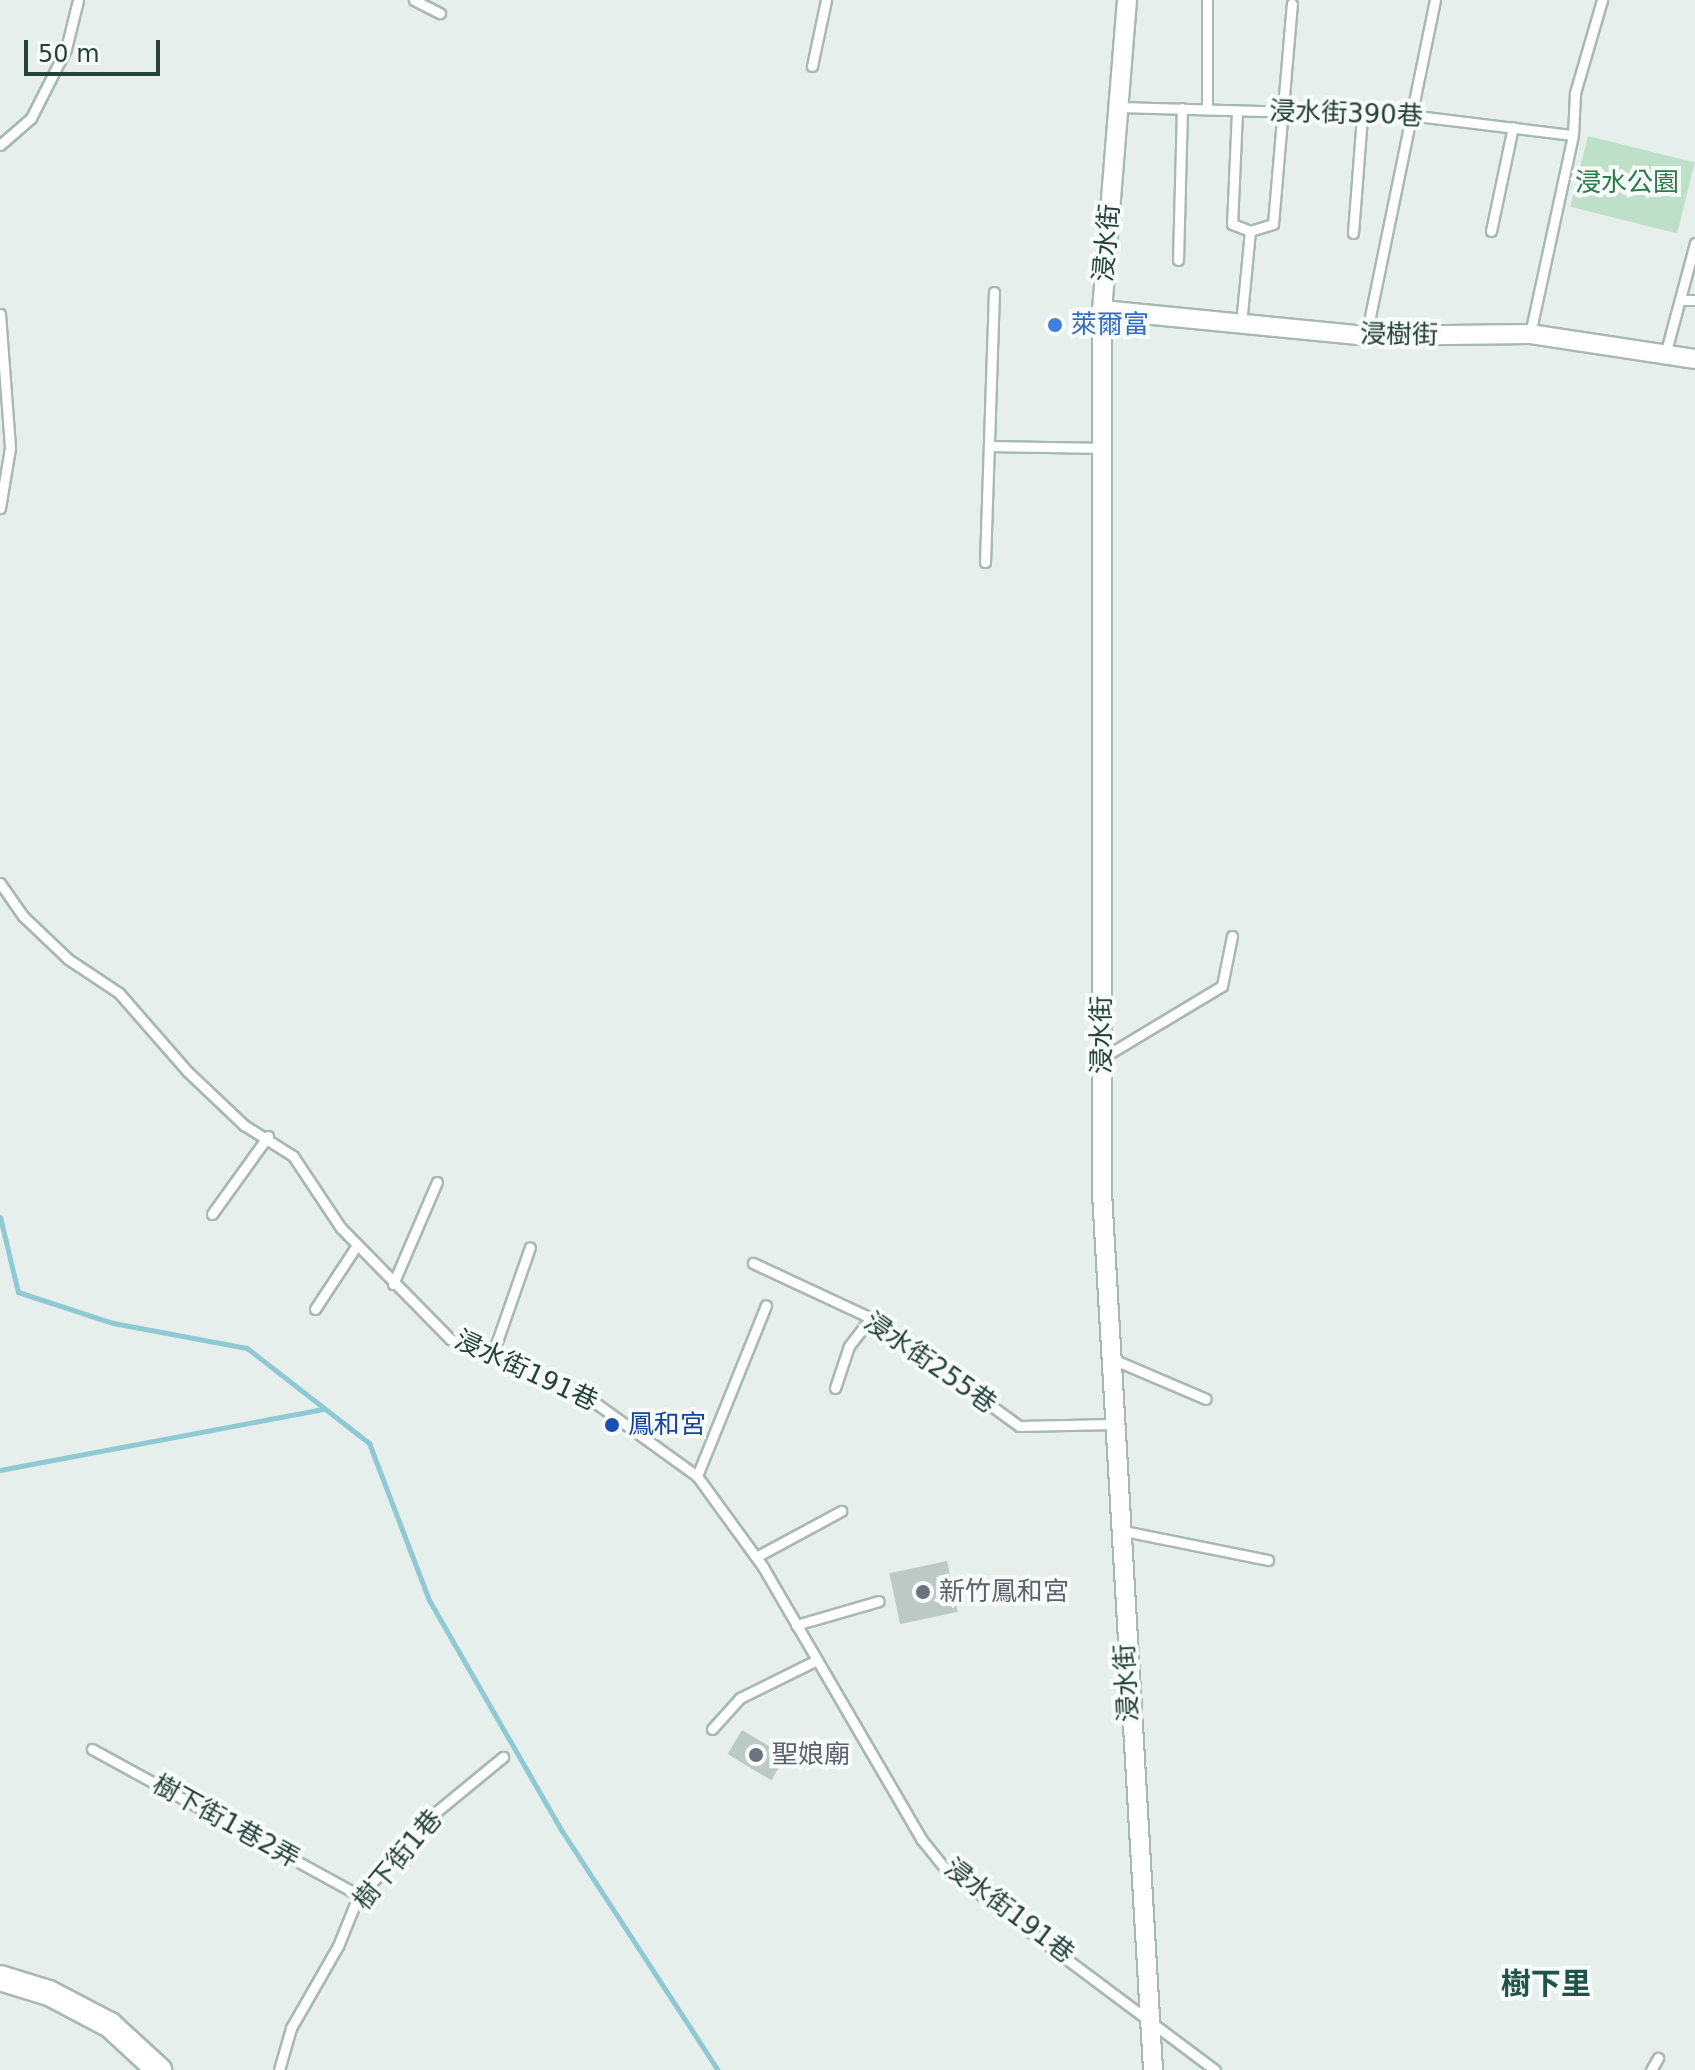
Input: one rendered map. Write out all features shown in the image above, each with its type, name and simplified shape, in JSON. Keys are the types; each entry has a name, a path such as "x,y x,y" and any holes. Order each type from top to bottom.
{"street":[{"name":"浸水街","path":"1127,0 1102,310 1102,1058 1110,1358 1153,2070"},
{"name":"浸樹街","path":"1102,310 1366,336 1530,334 1695,359"},
{"path":"0,1978 49,1993 110,2025 159,2070"}],"lane":[{"path":"0,145 31,118 66,49 78,0"},
{"path":"414,0 440,13"},
{"path":"812,66 826,0"},
{"path":"1366,336 1435,0"},
{"path":"1530,334 1573,135 1575,93 1602,0"},
{"path":"1207,1 1207,109"},
{"path":"1237,111 1232,224 1250,231 1273,224 1292,4"},
{"name":"浸水街390巷","path":"1118,107 1409,115 1573,135"},
{"path":"1178,260 1182,108"},
{"path":"1353,233 1362,115"},
{"path":"1491,231 1513,127"},
{"path":"1241,324 1250,231"},
{"path":"1665,355 1695,243"},
{"path":"985,562 994,292"},
{"path":"1680,300 1695,300"},
{"path":"0,314 10,448 0,508"},
{"path":"991,446 1102,448"},
{"name":"浸水街191巷","path":"0,883 23,916 68,959 119,993 187,1071 244,1125 268,1136 293,1156 357,1245 450,1339 591,1399 697,1476 756,1557 922,1840 945,1868 1150,2017 1215,2070"},
{"path":"1102,1058 1222,986 1232,936"},
{"path":"212,1214 268,1136"},
{"path":"393,1284 437,1182"},
{"path":"315,1309 357,1245"},
{"path":"492,1356 530,1247"},
{"name":"浸水街255巷","path":"753,1263 871,1318 1019,1426 1114,1424"},
{"path":"697,1476 766,1305"},
{"path":"835,1388 849,1346 871,1318"},
{"path":"1110,1358 1206,1399"},
{"path":"756,1557 841,1511"},
{"path":"1119,1530 1268,1560"},
{"path":"796,1625 879,1601"},
{"path":"712,1729 740,1698 817,1660"},
{"name":"樹下街1巷2弄","path":"92,1749 360,1896"},
{"name":"樹下街1巷","path":"279,2070 291,2028 360,1896 436,1812 503,1757"},
{"path":"1651,2070 1658,2058"}],"green space":[{"name":"浸水公園","path":"1588,136 1695,163 1677,233 1570,207"}],"building":[{"name":"新竹鳳和宮","path":"947,1561 958,1612 900,1624 889,1573"},
{"name":"聖娘廟","path":"742,1730 786,1756 771,1780 728,1754"}],"waterway":[{"path":"0,1217 18,1292 113,1323 247,1348 369,1443 429,1600 562,1831 718,2070"},
{"path":"0,1470 324,1409"}],"place":[{"name":"萊爾富","path":"1055,325"},
{"name":"鳳和宮","path":"612,1425"},
{"name":"新竹鳳和宮","path":"923,1592"},
{"name":"聖娘廟","path":"756,1755"}],"district":[{"name":"樹下里","path":"1546,1984"}]}
